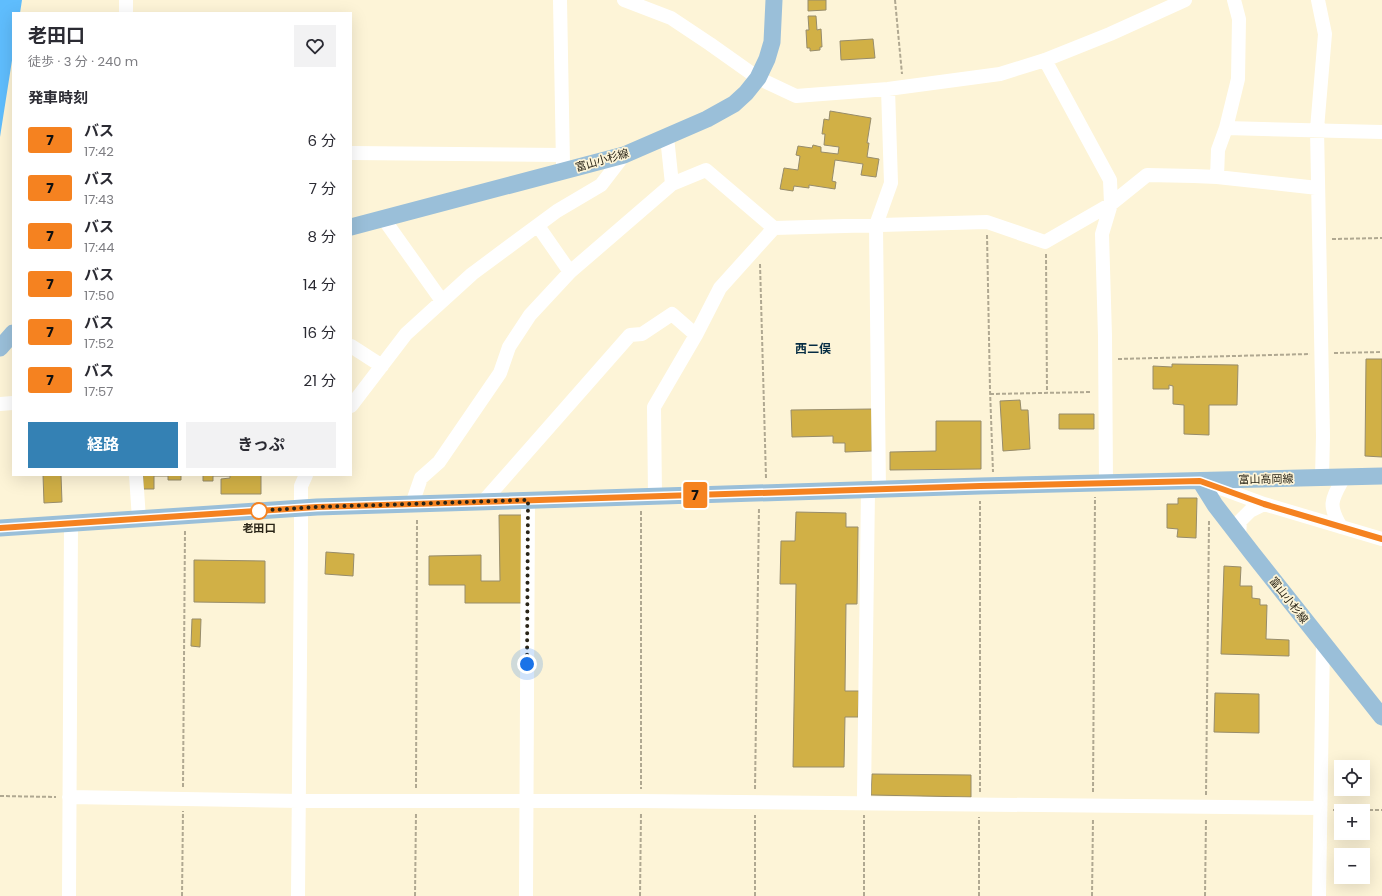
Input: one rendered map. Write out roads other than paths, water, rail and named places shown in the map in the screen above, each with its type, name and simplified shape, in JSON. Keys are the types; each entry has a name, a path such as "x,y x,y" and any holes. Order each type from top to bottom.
{"main road":[{"name":"富山小杉線","path":"352,227 563,163 624,155 707,119 734,104 746,93 758,78 767,59 772,42 774,0"},
{"path":"0,348 12,334"},
{"name":"富山高岡線","path":"0,528 300,508 648,496 1382,476"},
{"name":"富山小杉線","path":"1200,481 1214,505 1382,717"}],"street":[{"path":"126,0 126,12"},
{"path":"352,153 563,163 560,0"},
{"path":"624,0 671,18 758,78 796,96 888,89 1000,74 1045,60 1110,34 1185,0"},
{"path":"1217,178 1218,150 1226,128 1238,79 1239,19 1234,0"},
{"path":"1318,0 1325,34 1317,129 1322,478"},
{"path":"1045,60 1110,180 1110,204 1102,234 1105,392 1101,484"},
{"path":"864,800 873,490 876,225 891,183 888,89"},
{"path":"1226,128 1317,129 1382,132"},
{"path":"667,137 672,184"},
{"path":"352,405 406,334 472,274 557,211 601,185 624,155"},
{"path":"415,504 421,478 439,462 500,373 509,347 530,315 570,272 672,184 706,170 774,228 987,222 1045,242 1110,204 1147,175 1194,176 1318,188"},
{"path":"383,218 442,301"},
{"path":"538,226 570,272"},
{"path":"648,496 654,407 696,335 720,288 774,228"},
{"path":"483,502 630,335 642,334 672,314 696,335"},
{"path":"352,347 382,366"},
{"path":"0,404 12,403"},
{"path":"136,476 139,519"},
{"path":"298,896 301,542 300,486 305,476"},
{"path":"1341,527 1333,514 1332,498 1344,477"},
{"path":"1200,481 1264,504 1382,539"},
{"path":"526,896 528,500"},
{"path":"1239,536 1240,520 1250,511 1264,504"},
{"path":"69,896 70,523"},
{"path":"1319,896 1323,643"},
{"path":"69,797 299,802 755,802 864,800 980,804 1320,809"}],"water":[{"path":"0,0 22,0 20,12 12,12 12,60 0,137"}],"place":[{"name":"老田口","path":"259,511"}],"district":[{"name":"西二俣","path":"813,349"}]}
